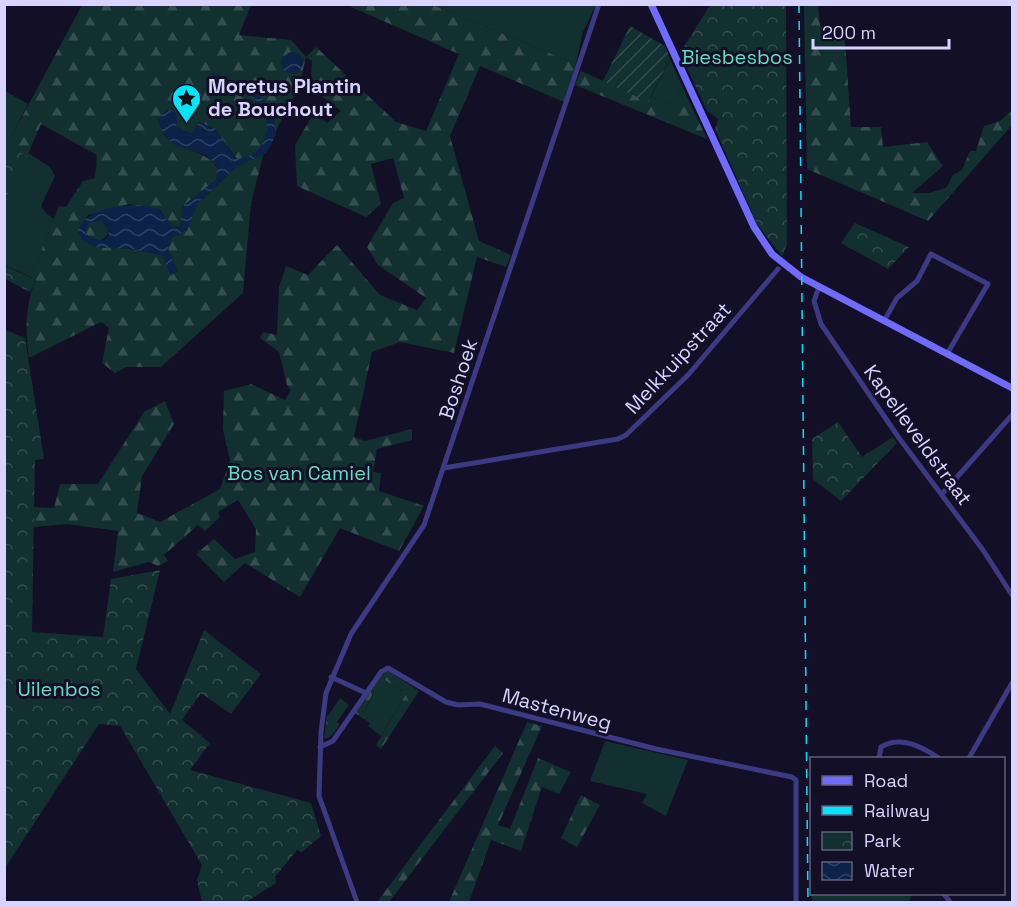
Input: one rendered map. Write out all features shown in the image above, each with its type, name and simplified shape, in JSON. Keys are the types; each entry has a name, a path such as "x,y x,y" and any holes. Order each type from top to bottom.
{"street":[{"name":"Boshoek","path":"357,903 319,796 322,712 331,677 359,620 424,525 599,4"},
{"path":"651,4 758,236 780,262 819,287 1012,388"},
{"path":"884,321 897,298 917,281 931,254 988,284 947,354"},
{"name":"Melkkuipstraat","path":"444,468 618,439 626,435 688,375 778,269"},
{"name":"Kapelleveldstraat","path":"819,287 814,301 820,324 1012,595"},
{"path":"942,495 1012,415"},
{"name":"Mastenweg","path":"366,693 381,672 388,668 430,694 454,705 480,704 571,729 787,775 796,780 796,903"},
{"path":"320,747 333,741 366,693 331,677"},
{"path":"970,757 1012,683"},
{"path":"879,757 881,747 894,742 923,748 936,757"}],"green space":[{"path":"82,5 251,5 239,35 291,40 306,57 299,87 264,153 251,203 243,293 161,367 126,367 115,373 102,363 109,328 101,322 29,358 27,318 32,289 36,280 31,277 59,206 66,207 83,181 95,178 97,155 41,124 27,156 7,145","holes":["173,111 177,117 176,127 193,134 199,122 215,129 241,165 194,207 187,230 171,238 168,249 177,271 171,276 163,255 96,246 78,232 88,215 129,204 160,210 171,226 180,227 183,206 216,180 218,170 209,159 178,145 163,134"]},
{"name":"Bos van Camiel","path":"352,5 433,5 576,64 564,102 480,66 450,136 479,241 511,255 506,267 477,257 454,353 400,342 372,352 354,437 365,441 412,429 412,440 377,449 373,472 381,473 379,491 424,506 399,551 340,528 300,597 245,563 224,582 196,554 214,539 235,559 255,552 256,529 238,500 218,512 220,517 205,531 198,525 164,555 168,561 158,566 149,562 113,572 118,531 67,524 34,527 34,507 54,508 60,484 98,484 144,412 165,401 174,424 142,476 137,513 160,522 220,489 230,461 223,429 224,391 251,384 285,400 291,390 287,385 279,352 260,338 263,332 277,335 279,287 286,266 308,275 337,245 380,295 417,310 426,298 378,265 367,247 393,203 404,198 393,158 371,164 381,204 366,217 297,186 295,145 314,113 327,123 341,111 314,90 318,86 311,80 312,61 306,57 316,47 396,122 426,131 459,54 351,7"},
{"path":"433,5 596,5 583,32 576,64"},
{"name":"Biesbesbos","path":"710,5 786,5 787,245 782,256 757,224 715,129 718,119 707,111 680,53"},
{"path":"804,5 818,5 820,25 845,41 851,127 881,127 883,147 927,142 943,166 912,193 929,193 946,188 953,175 962,170 970,151 976,151 984,126 1000,121 1012,110 1012,125 928,221 807,169"},
{"path":"630,26 665,46 670,58 648,102 603,81"},
{"path":"670,59 683,88 669,105 651,97"},
{"path":"581,71 648,101 651,97 669,105 683,88 707,139 575,85"},
{"path":"5,91 28,104 5,150"},
{"path":"7,145 27,156 5,199 5,150"},
{"path":"28,153 50,167 55,176 41,206 54,219 31,277 5,265 4,199"},
{"path":"97,219 105,222 108,230 105,238 97,241 89,238 86,230 89,222"},
{"path":"855,223 909,247 888,269 841,243"},
{"path":"4,265 36,280 30,292 5,279"},
{"name":"Uilenbos","path":"5,330 25,338 44,459 35,460 32,632 103,637 111,579 160,570 136,669 170,714 204,630 261,674 231,714 201,693 182,720 210,743 190,770 311,803 321,836 302,852 297,850 275,877 276,883 246,902 202,902 197,880 202,865 120,726 99,724 5,868"},
{"path":"838,422 862,457 893,437 897,443 841,501 813,479 812,439"},
{"path":"388,671 419,691 381,749 376,745 406,694 380,677"},
{"path":"380,677 406,694 381,736 368,726 370,723 364,713 374,692 371,689"},
{"path":"371,689 374,691 364,712 370,723 355,713"},
{"path":"340,698 349,705 337,722 328,716"},
{"path":"327,715 340,724 331,736 324,738"},
{"path":"527,722 542,726 498,825 510,829 538,758 571,772 559,794 542,787 521,851 491,840 469,902 449,902"},
{"path":"605,741 688,760 666,816 642,803 647,794 590,781"},
{"path":"495,746 503,753 389,902 377,902"},
{"path":"581,795 600,805 577,847 561,838"},
{"path":"812,895 912,895 909,902 812,902"}],"water":[{"path":"292,52 300,55 303,63 300,71 292,74 284,71 281,63 284,55"},
{"path":"213,72 247,87 262,98 274,116 276,135 267,152 235,168 198,203 187,230 171,238 168,249 177,271 171,276 162,255 134,249 101,248 87,243 78,231 82,223 89,216 111,208 147,206 160,211 172,226 180,227 183,206 216,180 217,166 206,155 175,145 163,134 158,119 167,110 173,111 177,117 176,127 192,134 199,122 216,129 235,158 249,156 260,147 267,125 261,106 246,93 212,75","holes":["101,220 109,231 107,238 102,241 87,236 86,230 89,223"]}],"railway":[{"path":"799,4 808,902"}],"place":[{"name":"Moretus Plantin de Bouchout","path":"187,124"}]}
